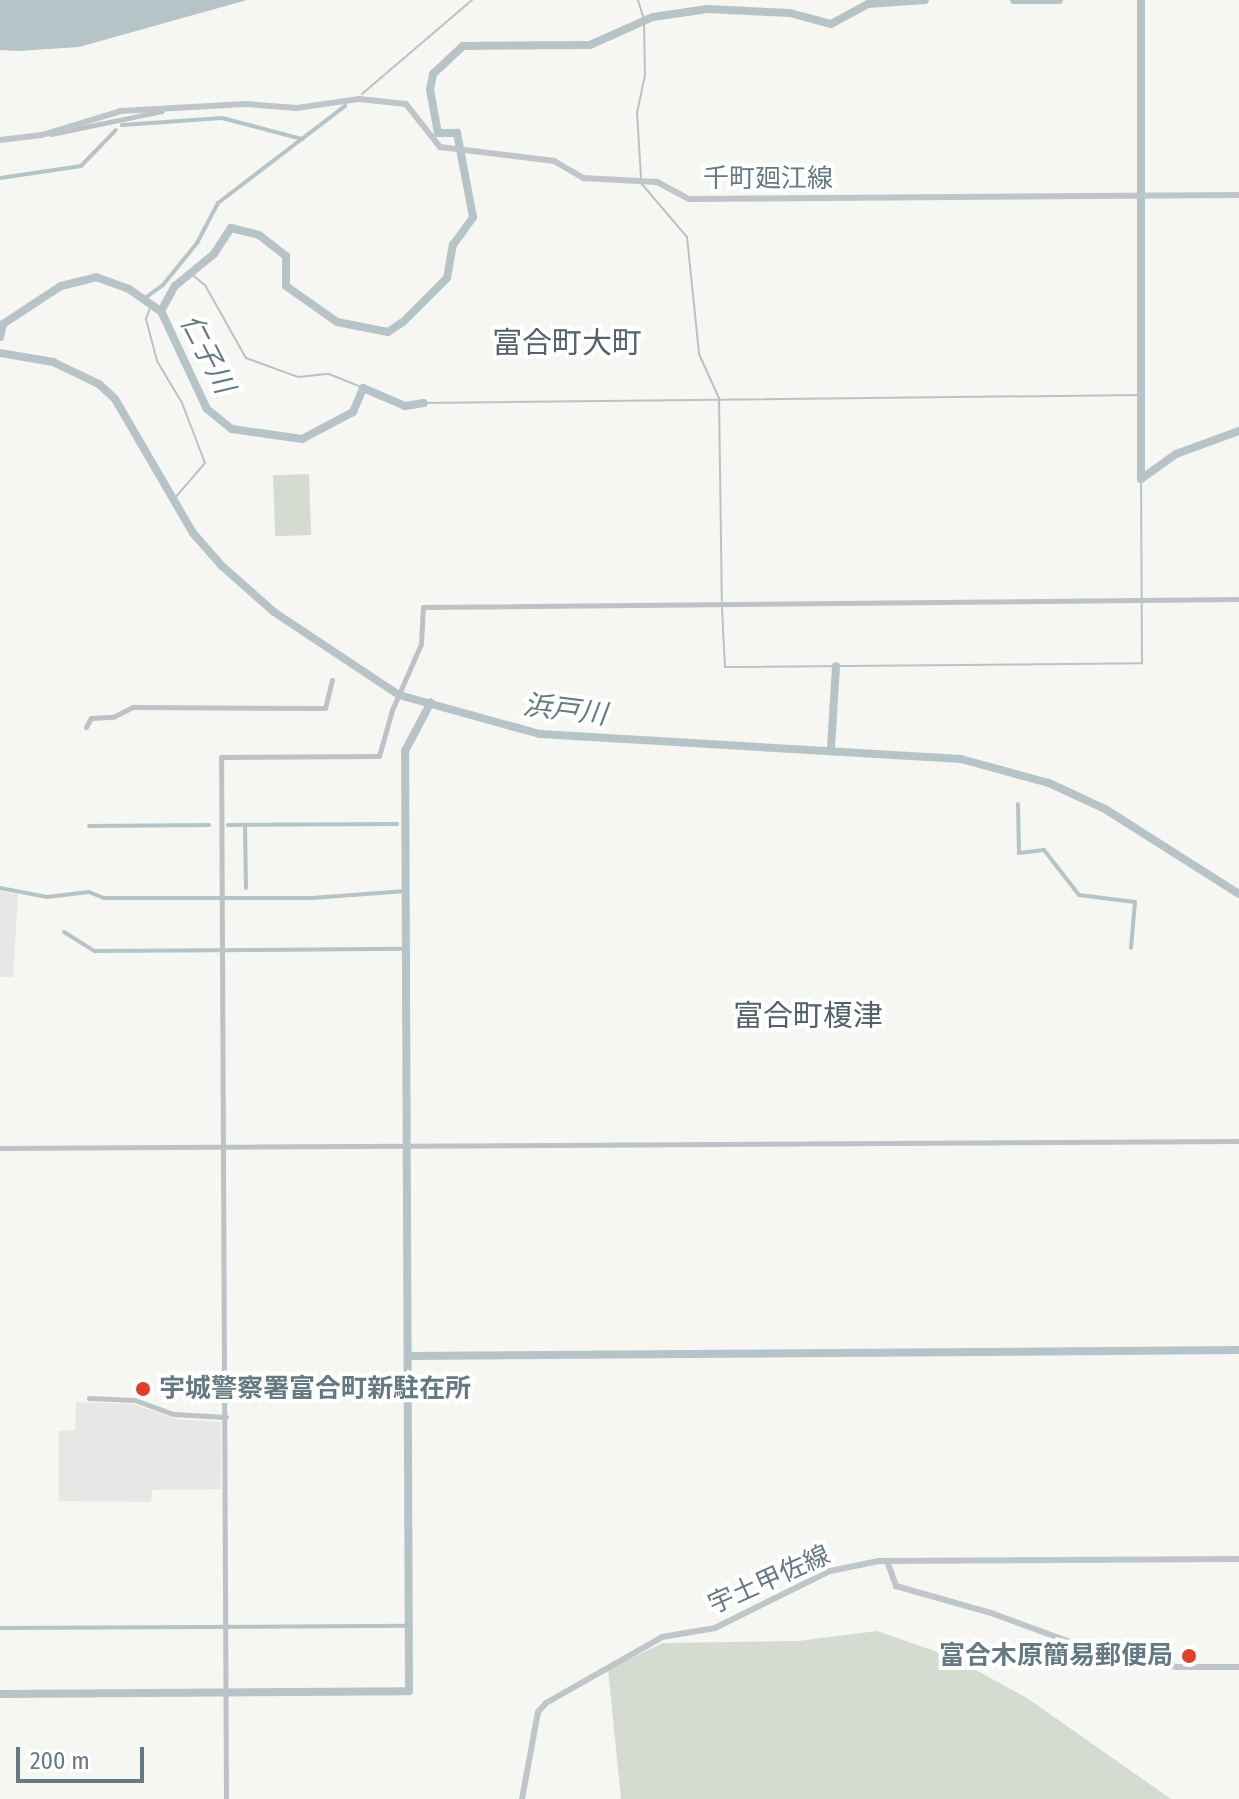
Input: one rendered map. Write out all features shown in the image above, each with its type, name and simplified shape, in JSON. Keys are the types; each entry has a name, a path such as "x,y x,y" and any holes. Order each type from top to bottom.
{"main road":[{"name":"千町廻江線","path":"0,140 42,135 104,115 169,109 389,101 410,107 433,143 562,163 583,178 644,181 702,201 1239,195"},
{"name":"宇土甲佐線","path":"522,1799 538,1712 563,1692 662,1637 715,1628 830,1571 887,1561 1239,1559"},
{"path":"887,1561 896,1586 994,1614 1108,1656 1177,1667 1239,1667"}],"street":[{"path":"42,135 117,124 169,109"},
{"path":"226,1799 221,757 379,756 392,710 422,639 423,607 1239,599"},
{"path":"86,727 91,718 113,717 133,707 325,708 332,680"},
{"path":"0,1148 1239,1141"},
{"path":"89,1398 135,1400 173,1414 226,1417"}],"shaded area":[{"path":"0,0 247,0 79,47 18,51 0,50"},
{"path":"309,474 311,535 275,536 273,475"},
{"path":"0,891 18,894 13,977 0,977"},
{"path":"76,1402 133,1404 177,1419 221,1422 221,1489 152,1490 151,1502 59,1501 59,1431 75,1430"},
{"path":"877,1631 952,1657 1027,1698 1171,1799 621,1799 608,1669 663,1643 798,1641"}],"waterway":[{"path":"362,94 472,0"},
{"path":"638,0 644,20 645,75 637,112 641,177"},
{"path":"161,311 175,286 214,254 231,228 259,235 286,256 286,286 337,322 388,332 403,322 447,278 453,245 473,217 457,133 438,133 430,90 433,74 463,46 590,45 653,17 707,9 790,13 831,24 868,4 925,0"},
{"path":"1014,0 1059,0"},
{"path":"1141,0 1141,479 1176,454 1239,431"},
{"path":"145,298 163,285 197,243 218,203 345,106"},
{"path":"122,125 222,118 302,139"},
{"path":"0,178 81,166 116,130"},
{"path":"641,183 687,237 699,354 719,398 722,601"},
{"path":"190,273 205,285 246,358 298,377 329,374 363,388"},
{"name":"仁子川","path":"0,337 3,324 61,286 96,277 129,289 161,311 207,409 232,429 302,439 353,412 363,388 405,406 424,403"},
{"path":"152,303 146,319 157,361 182,403 205,463 175,498"},
{"name":"浜戸川","path":"0,353 53,362 99,384 115,399 193,533 222,566 274,612 399,695 540,734 961,759 1049,783 1105,809 1239,894"},
{"path":"424,403 1142,395"},
{"path":"722,608 725,667 1142,663 1141,479"},
{"path":"831,748 836,666"},
{"path":"0,1694 409,1691 405,751 431,702"},
{"path":"1018,804 1019,853 1044,850 1079,895 1135,902 1131,948"},
{"path":"228,825 397,824"},
{"path":"89,826 209,825"},
{"path":"245,825 246,888"},
{"path":"0,888 47,897 89,892 104,898 312,898 406,891"},
{"path":"64,932 95,951 406,949"},
{"path":"409,1356 1239,1350"},
{"path":"0,1628 409,1626"}],"place":[{"name":"宇城警察署富合町新駐在所","path":"143,1389"},
{"name":"富合木原簡易郵便局","path":"1189,1656"}],"district":[{"name":"富合町大町","path":"567,343"},
{"name":"富合町榎津","path":"808,1016"}]}
